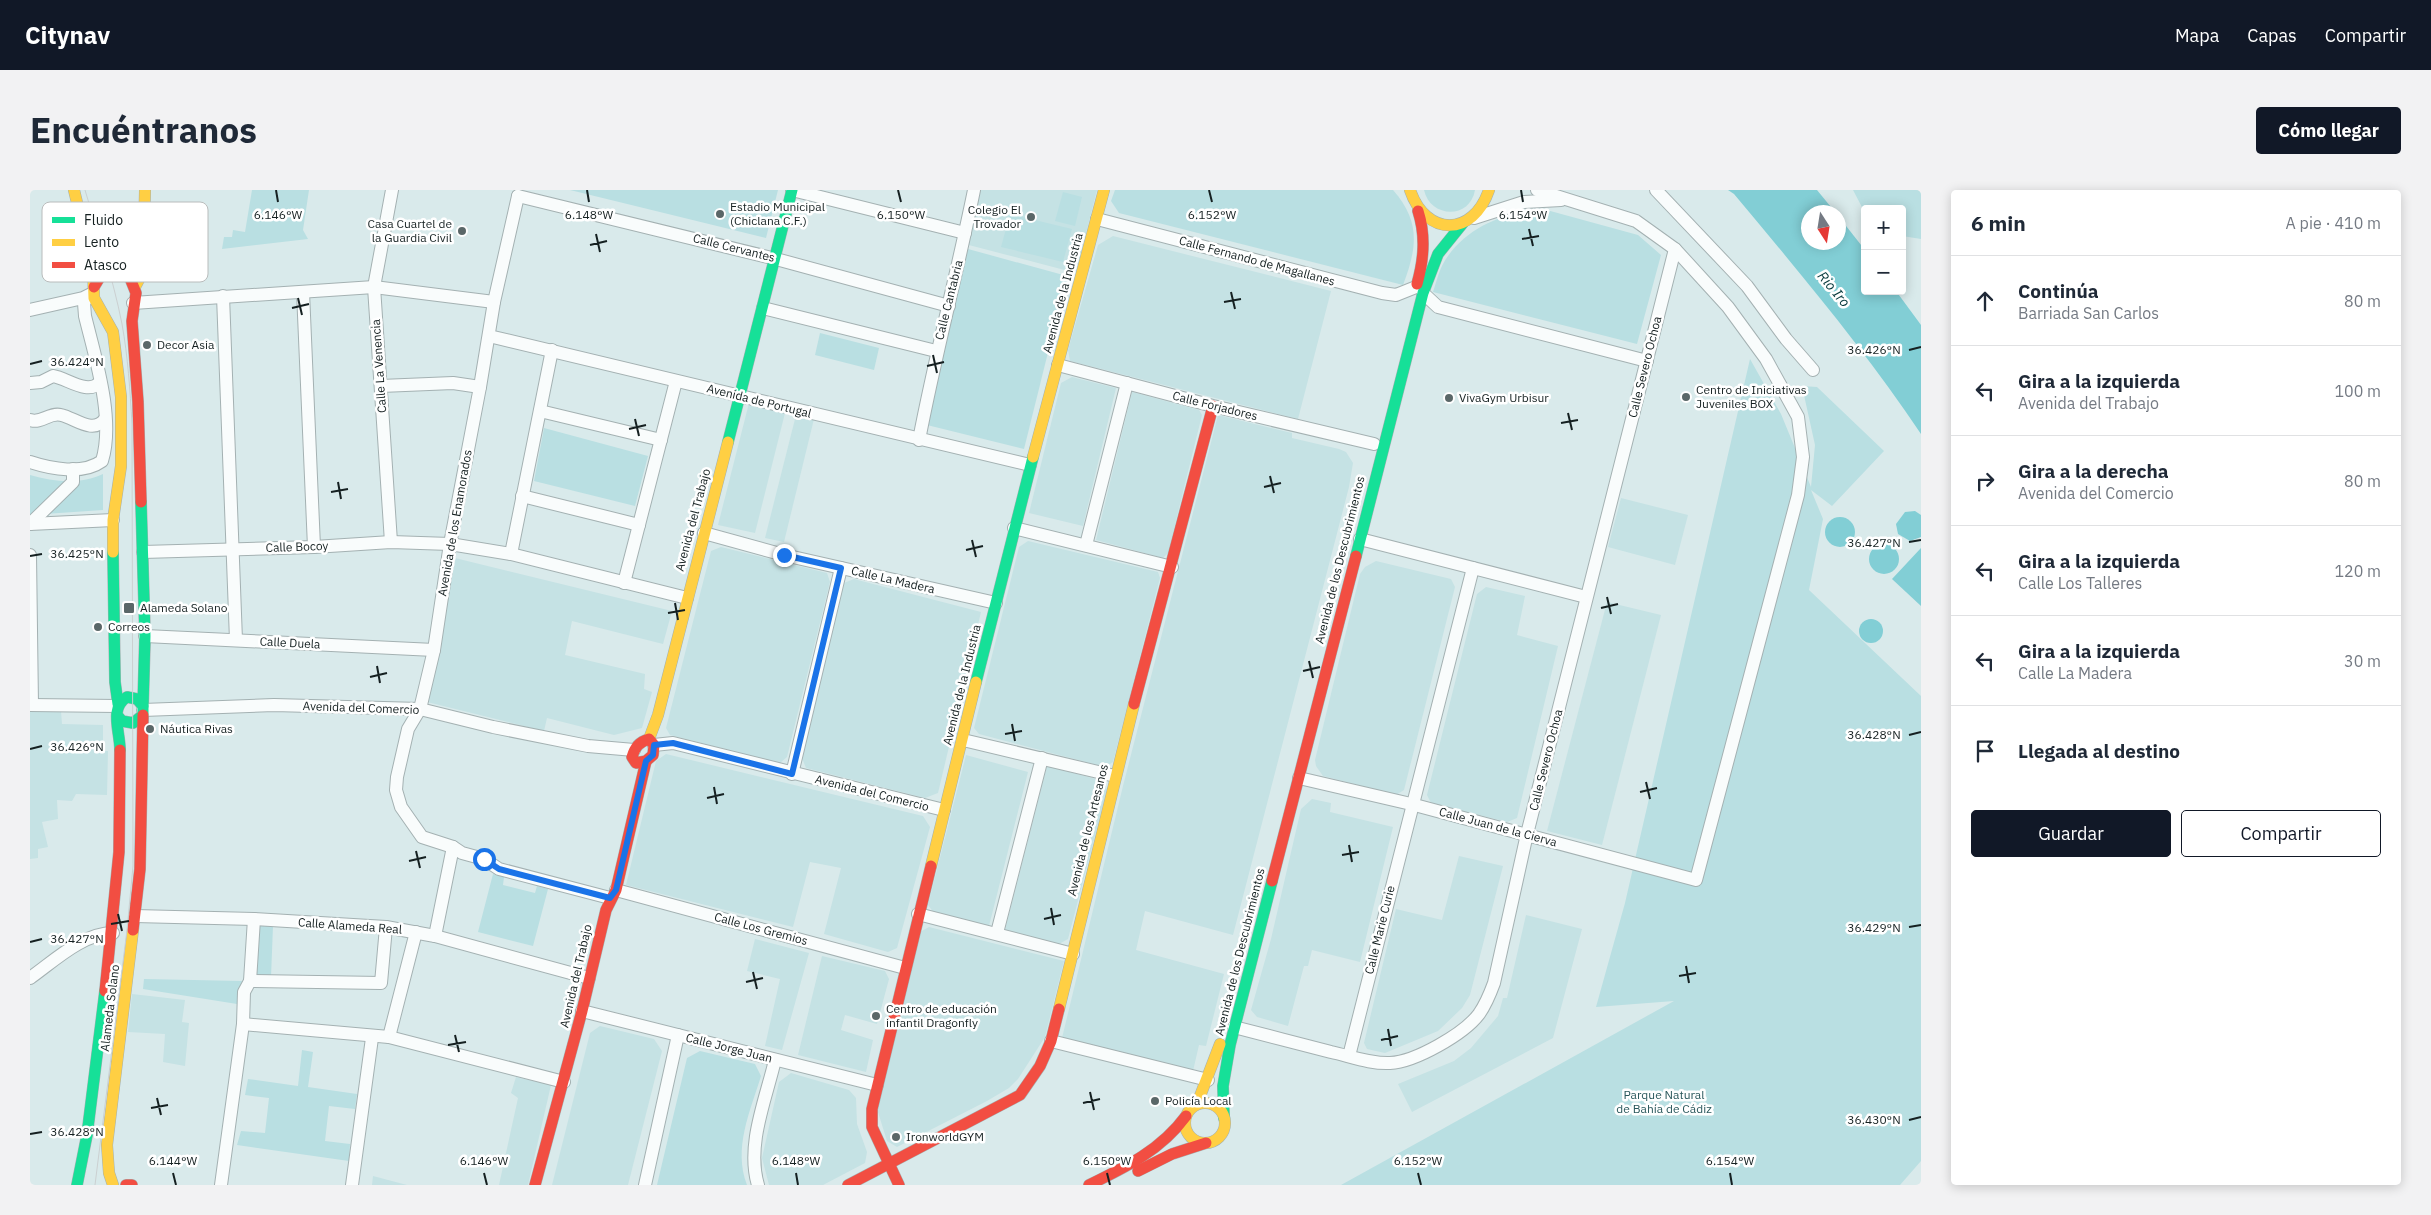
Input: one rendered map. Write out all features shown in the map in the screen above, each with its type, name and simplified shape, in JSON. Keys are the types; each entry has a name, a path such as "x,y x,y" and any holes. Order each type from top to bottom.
{"main road":[{"name":"Avenida del Trabajo","path":"535,1185 564,1082 589,978 644,774 643,762 653,755 652,742 686,598 764,308 792,190"},
{"name":"Avenida de la Industria","path":"899,1185 870,1119 877,1085 1014,528 1104,190"},
{"name":"Avenida de los Descubrimientos","path":"1197,1104 1215,1062 1374,444 1419,290 1438,254 1467,221 1482,208 1489,190"},
{"name":"Avenida de los Descubrimientos","path":"1224,1118 1222,1102 1225,1072 1234,1027 1360,539 1419,290 1424,228 1409,192"},
{"path":"1418,211 1431,221 1439,224 1455,225 1467,221"},
{"name":"Alameda Solano","path":"77,1185 87,1135 113,933 119,852 120,746 115,682 113,520 121,466 123,420 113,332 92,292 92,282"},
{"path":"92,292 97,282"},
{"path":"133,282 136,287"},
{"name":"Alameda Solano","path":"113,1185 108,1172 107,1145 140,869 145,636 138,402 132,321 133,304 138,282"},
{"path":"99,308 117,314 133,304"},
{"name":"Avenida de los Artesanos","path":"848,1185 1020,1096 1040,1066 1051,1041 1115,776 1172,567 1213,406"},
{"path":"129,697 137,698 143,710 137,722 128,724 122,722 117,708 122,699 129,697"},
{"path":"643,762 633,760 634,750 639,743 652,742"},
{"path":"1089,1185 1146,1155 1176,1130 1197,1104 1214,1105 1224,1118 1221,1134 1206,1142 1172,1154 1111,1185"},
{"path":"1186,1116 1185,1127 1191,1137 1206,1142"},
{"path":"126,1185 132,1185"}],"street":[{"name":"Calle La Venencia","path":"391,542 374,287 392,190"},
{"path":"792,190 965,233"},
{"name":"Calle Cantabria","path":"919,440 936,351 949,306 974,190"},
{"path":"1537,190 1636,222 1675,249"},
{"path":"1656,190 1747,286 1813,370"},
{"name":"Calle Cervantes","path":"515,193 776,259 949,306"},
{"name":"Avenida de los Enamorados","path":"453,847 422,836 401,807 396,790 397,778 408,729 420,709 434,650 450,544 515,193"},
{"path":"1467,221 1524,202 1564,199"},
{"name":"Calle Fernando de Magallanes","path":"1097,219 1382,293 1396,295 1419,290"},
{"name":"Calle Severo Ochoa","path":"1234,1027 1349,1056 1392,1063 1406,1060 1446,1041 1478,1015 1486,1002 1494,983 1527,834 1675,249"},
{"name":"Calle Juan de la Cierva","path":"1298,778 1411,804 1696,880 1798,495 1803,457 1798,417 1766,359 1728,307 1675,249"},
{"path":"133,304 223,296 374,287 494,302"},
{"path":"1419,290 1438,307 1646,361"},
{"path":"30,310 92,292"},
{"path":"30,462 73,469 94,467 102,461 106,434 105,419 100,382 85,316 84,303 92,292"},
{"path":"303,292 314,547"},
{"path":"223,296 236,640"},
{"path":"764,308 936,351"},
{"name":"Avenida de Portugal","path":"490,336 1030,465"},
{"path":"511,554 552,350"},
{"name":"Calle Forjadores","path":"1058,365 1213,406 1374,444"},
{"path":"30,383 40,382 53,376 86,388 94,387 100,382"},
{"path":"624,584 676,381"},
{"path":"381,386 453,382 480,387"},
{"path":"1086,545 1127,383"},
{"path":"540,411 661,440"},
{"path":"30,420 39,421 48,416 61,415 91,426 99,425 105,419"},
{"path":"30,524 73,482 73,469"},
{"path":"522,496 639,525"},
{"path":"30,524 113,520"},
{"path":"1014,528 1172,567"},
{"name":"Calle La Madera","path":"704,533 841,568 996,603"},
{"path":"1360,539 1586,597"},
{"name":"Calle Bocoy","path":"143,552 314,547 391,542 450,544 511,554 624,584 686,598"},
{"path":"30,555 31,705 117,708"},
{"path":"792,774 841,568"},
{"name":"Calle Marie Curie","path":"1349,1056 1411,804 1473,568"},
{"name":"Calle Duela","path":"145,636 434,650"},
{"name":"Avenida del Comercio","path":"143,710 274,705 420,709 493,727 588,746 634,750"},
{"path":"963,740 1115,776"},
{"name":"Avenida del Comercio","path":"652,742 673,743 792,774 944,810"},
{"path":"997,933 1042,758"},
{"path":"435,936 453,847"},
{"name":"Calle Los Gremios","path":"453,847 462,853 484,859 499,869 613,894 905,968"},
{"path":"918,914 1073,954"},
{"name":"Calle Alameda Real","path":"135,916 254,919 386,927 435,936 589,978"},
{"path":"221,1185 243,1024 244,992 250,981 254,919"},
{"path":"250,981 381,983 386,927"},
{"path":"389,1038 416,932"},
{"path":"30,978 84,941 99,933 113,933"},
{"name":"Calle Jorge Juan","path":"582,1011 877,1085"},
{"path":"243,1024 372,1038 389,1038 564,1082"},
{"path":"645,1185 678,1035"},
{"path":"352,1185 372,1038"},
{"path":"1051,1041 1208,1080"},
{"path":"758,1185 754,1170 754,1149 776,1060"}],"shaded area":[{"name":"Colegio El Trovador","path":"976,190 1097,190 1076,273 965,244"},
{"path":"1113,236 1331,291 1298,419 1070,361 1068,350 1098,245"},
{"path":"1072,377 1116,388 1083,526 1029,513 1061,383"},
{"path":"1132,392 1199,410 1202,415 1168,553 1163,558 1096,540"},
{"path":"749,403 785,413 755,533 718,525"},
{"path":"796,415 814,419 784,542 765,538"},
{"path":"1218,415 1292,433 1292,438 1339,449 1346,452 1353,463 1349,487 1233,935 1145,911 1136,950 1224,974 1206,1046 1199,1045 1193,1071 1062,1038 1123,786"},
{"path":"1621,498 1688,515 1675,565 1608,547"},
{"path":"1028,541 1158,572 1160,578 1113,762 1105,767 979,734 974,728 1019,547"},
{"path":"721,547 827,573 830,582 787,757 780,763 670,735 666,728 711,551"},
{"path":"455,558 672,611 663,644 572,621 565,655 645,674 644,689 652,692 642,728 614,735 547,718 544,731 427,702"},
{"path":"1376,561 1451,579 1455,587 1404,790 1396,795 1323,776 1316,766 1315,760 1360,574 1365,567"},
{"path":"854,579 981,612 938,793 925,798 806,768 802,758 844,583"},
{"path":"1486,587 1525,596 1517,635 1558,646 1517,818 1507,822 1431,803 1427,795 1477,594"},
{"path":"1607,602 1661,615 1602,845 1547,831"},
{"path":"61,711 62,724 103,725 103,751 108,751 107,795 76,794 72,801 57,800 58,819 42,822 48,847 38,849 38,858 30,859 30,712"},
{"path":"666,754 923,816 930,827 897,948 888,952 824,934 841,868 810,862 793,927 626,885 656,761"},
{"path":"966,755 1028,772 989,926 934,913 928,905"},
{"path":"1047,766 1103,781 1107,790 1068,939 1059,944 1005,930"},
{"path":"1312,799 1331,803 1330,812 1393,827 1360,962 1312,950 1308,966 1304,966 1288,1026 1257,1017 1251,1010 1271,939 1301,809"},
{"path":"1459,856 1503,866 1470,995 1462,1008 1438,1031 1385,1053 1367,1049 1364,1043 1396,909 1442,920"},
{"path":"1526,915 1582,929 1553,1038 1412,1112 1398,1084 1454,1061 1471,1048 1498,1016 1503,998 1507,998"},
{"path":"929,927 1064,961 1045,1037 1018,1079 1009,1088 987,1101 897,1147 887,1141 877,1109 920,932"},
{"path":"755,939 809,953 782,1050 765,1046 780,979 747,971"},
{"path":"822,956 885,971 889,979 877,1024 845,1015 841,1030 873,1040 866,1072 798,1055"},
{"path":"132,994 185,1000 182,1022 189,1023 185,1066 163,1062 165,1034 128,1032"},
{"path":"600,1026 654,1039 662,1051 628,1185 552,1185 590,1033"},
{"path":"791,1073 849,1090 856,1098 857,1124 867,1152 865,1163 823,1185 769,1185 762,1158 779,1082"},
{"path":"516,1077 551,1085 528,1185 499,1185 518,1098 511,1093"},
{"path":"373,1176 407,1185 372,1185"}],"green space":[{"path":"252,190 309,190 303,230 308,239 222,249 224,237 232,237 233,230 245,232"},
{"name":"Estadio Municipal (Chiclana C.F.)","path":"570,190 778,190 766,238"},
{"path":"1115,190 1393,190 1402,202 1412,224 1414,236 1408,272 1403,285 1119,213 1111,201"},
{"path":"1424,190 1475,190 1472,200 1466,207 1450,212 1434,206"},
{"path":"1853,190 1921,190 1921,239 1906,237 1906,205 1861,205"},
{"path":"1063,192 1082,197 1075,226 1055,221"},
{"path":"1543,209 1638,235 1661,255 1637,344 1433,292 1445,260 1467,236 1478,228 1503,217"},
{"path":"1010,214 1072,229 1063,262 1001,247"},
{"path":"968,249 1067,276 1024,449 927,425"},
{"path":"820,333 879,348 874,370 815,355"},
{"name":"Parque Natural de Bahía de Cádiz","path":"1750,359 1781,414 1811,487 1815,445 1802,386 1817,387 1884,451 1832,506 1811,490 1823,519 1809,590 1921,696 1921,1161 1900,1185 1341,1185 1674,1001 1596,1007 1625,903"},
{"path":"544,428 648,456 635,506 534,481"},
{"path":"103,474 103,510 30,515 30,475 48,479 76,481"},
{"path":"493,874 504,877 503,885 535,893 537,886 548,889 533,946 478,932"},
{"path":"256,926 273,926 271,977 255,977"},
{"path":"144,979 242,981 237,1004 143,989"},
{"path":"302,1050 313,1052 308,1087 357,1094 355,1109 329,1106 325,1141 350,1144 349,1161 237,1145 241,1131 265,1133 269,1098 245,1095 248,1079 298,1086"},
{"path":"700,1051 755,1064 761,1076 742,1144 743,1171 747,1185 657,1185 687,1058"}],"water":[{"name":"Rio Iro","path":"1728,190 1817,190 1829,205 1801,205 1801,250 1846,250 1846,226 1861,245 1861,295 1899,295 1921,325 1921,434 1900,403 1831,312 1734,194"},
{"path":"1915,511 1921,515 1921,537 1910,541 1898,534 1896,524 1905,512"},
{"path":"1840,517 1851,521 1855,532 1851,543 1840,547 1829,543 1825,532 1829,521"},
{"path":"1884,544 1895,548 1899,559 1895,570 1884,574 1873,570 1869,559 1873,548"},
{"path":"1921,548 1921,606 1892,579"},
{"path":"1871,619 1880,622 1883,631 1880,640 1871,643 1862,640 1859,631 1862,622"}],"tram line":[{"path":"85,190 89,202"},
{"path":"95,1185 127,930 133,866 132,424 130,386 122,324 112,282"}],"traffic: fast":[{"path":"728,442 792,190"},
{"path":"1356,556 1423,293 1438,254 1463,223"},
{"path":"976,682 1033,457"},
{"path":"141,502 145,636 143,706"},
{"path":"113,552 115,682 118,704"},
{"path":"117,715 122,721 133,723 143,715 143,706 137,699 127,697 118,707 117,714 117,720 120,750"},
{"path":"1224,1118 1223,1086 1230,1045 1272,881"},
{"path":"77,1185 87,1135 105,991"}],"traffic: slow":[{"path":"74,190 77,202"},
{"path":"145,190 145,202"},
{"path":"1033,457 1104,190"},
{"path":"1410,190 1417,205 1427,216 1438,223 1450,225 1461,223 1472,216 1482,205 1489,190"},
{"path":"93,282 94,298 113,332 121,397 121,466 113,520 113,552"},
{"path":"135,287 138,282"},
{"path":"649,739 658,715 728,442"},
{"path":"931,866 976,682"},
{"path":"1059,1009 1134,704"},
{"path":"113,1185 109,1173 107,1145 133,930"},
{"path":"1197,1104 1220,1044"},
{"path":"1201,1103 1209,1103 1216,1106 1222,1112 1225,1123 1222,1134 1216,1140 1209,1143 1201,1143 1194,1140 1188,1134 1185,1127 1185,1119 1188,1112 1194,1106 1201,1103"}],"traffic: jam":[{"path":"1417,284 1423,248 1421,220 1418,211"},
{"path":"94,287 97,282"},
{"path":"132,282 136,293 132,321 138,402 141,502"},
{"path":"1134,704 1213,406"},
{"path":"1272,881 1356,556"},
{"path":"133,930 140,869 143,715"},
{"path":"649,739 654,745 653,755 646,761 636,763 632,757 635,750 640,743 649,739"},
{"path":"105,991 119,852 120,750"},
{"path":"535,1185 582,1011 606,910 616,890 646,761"},
{"path":"899,1185 872,1127 872,1109 931,866"},
{"path":"848,1185 1020,1095 1040,1066 1051,1041 1059,1009"},
{"path":"1089,1185 1129,1164 1154,1148 1166,1139 1186,1116"},
{"path":"1138,1171 1172,1154 1206,1143"},
{"path":"126,1185 132,1185"}],"place":[{"name":"Estadio Municipal (Chiclana C.F.)","path":"720,214"},
{"name":"Colegio El Trovador","path":"1031,217"},
{"name":"Casa Cuartel de la Guardia Civil","path":"462,231"},
{"name":"Decor Asia","path":"147,345"},
{"name":"Centro de Iniciativas Juveniles BOX","path":"1686,397"},
{"name":"VivaGym Urbisur","path":"1449,398"},
{"name":"Alameda Solano","path":"129,608"},
{"name":"Correos","path":"98,627"},
{"name":"Náutica Rivas","path":"150,729"},
{"name":"Centro de educación infantil Dragonfly","path":"876,1016"},
{"name":"Policía Local","path":"1155,1101"},
{"name":"IronworldGYM","path":"896,1137"}],"route":[{"path":"484,859 499,869 610,898 616,890 646,761 653,755 655,751 654,745 673,743 792,774 841,568 784,555"}]}
